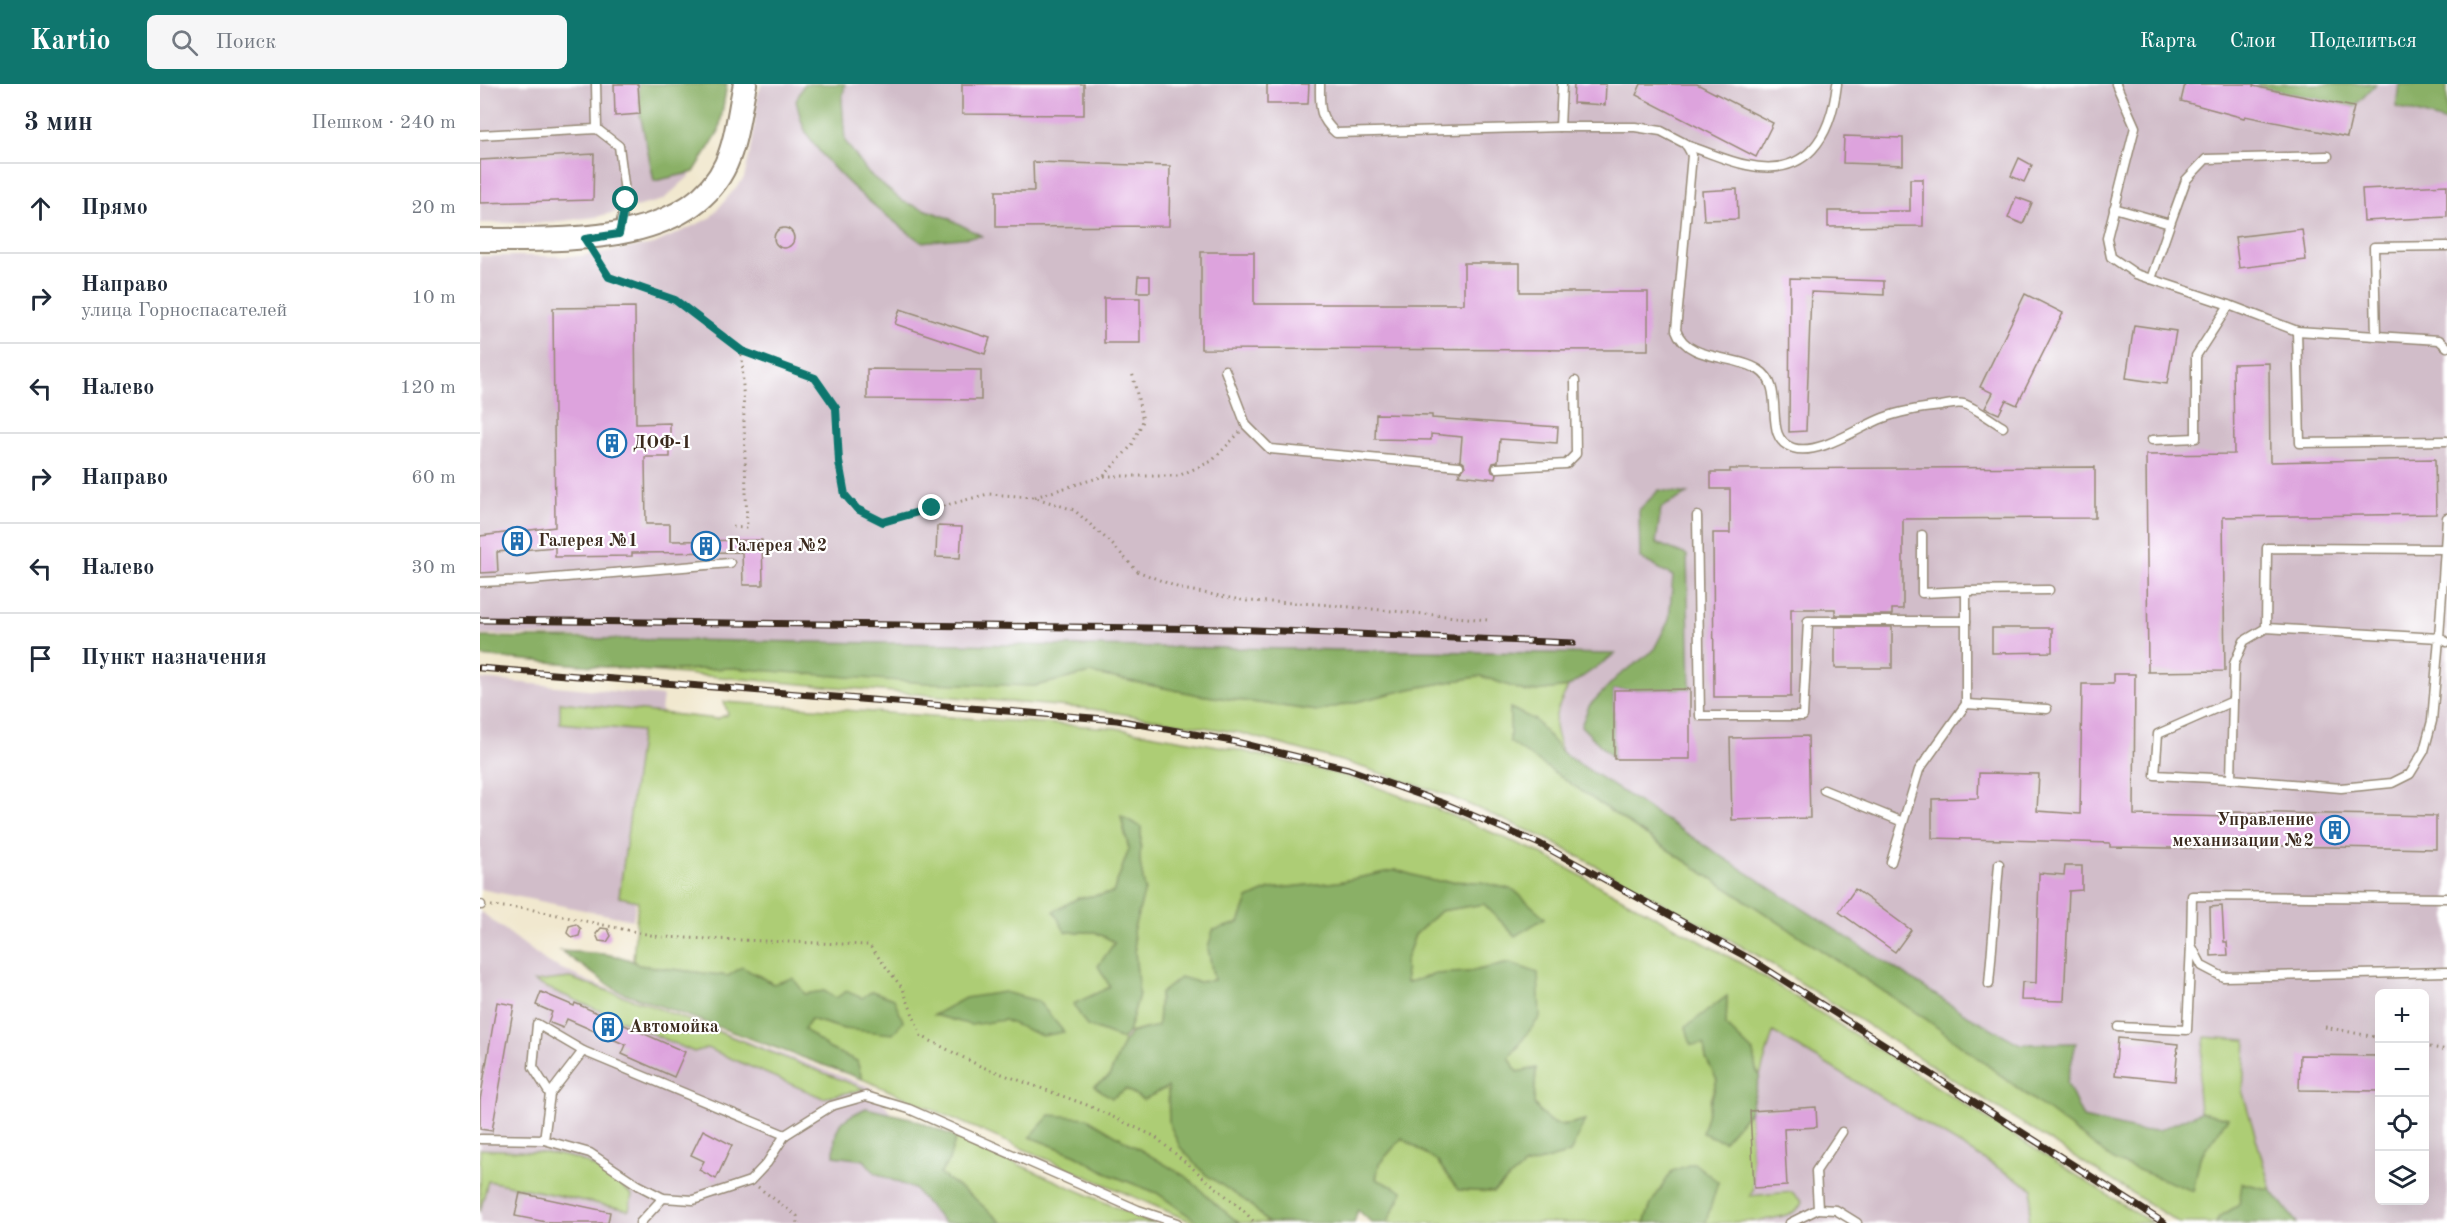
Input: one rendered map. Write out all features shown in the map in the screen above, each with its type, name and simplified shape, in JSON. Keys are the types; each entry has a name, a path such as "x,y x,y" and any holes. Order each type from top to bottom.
{"street":[{"path":"480,240 585,239 619,234 656,223 684,208 711,189 726,164 735,135 745,84"}],"lane":[{"path":"596,84 597,129"},
{"path":"1320,84 1320,110 1326,123 1336,133 1635,127 1661,131 1686,144 1745,165 1764,168 1780,168 1800,160 1814,149 1826,129 1835,105 1837,84"},
{"path":"1560,127 1562,84"},
{"path":"2116,84 2135,127 2107,238 2111,257 2136,274 2229,305 2297,331 2439,340 2447,346"},
{"path":"480,135 597,129 619,146 626,200 619,234"},
{"path":"1686,144 1692,155 1676,330 1679,339 1688,348 1758,369 1767,378 1774,390 1775,426 1781,441 1793,448 1811,449 1837,440 1883,418 1919,408 1963,404 2003,427"},
{"path":"2151,279 2186,180 2206,159 2328,156"},
{"path":"2114,208 2170,224"},
{"path":"2376,336 2374,247 2447,246"},
{"path":"2152,440 2196,438 2196,356 2229,305"},
{"path":"2297,331 2300,443 2447,441"},
{"path":"1225,370 1246,425 1270,449 1459,466"},
{"path":"1497,468 1566,464 1576,454 1575,381"},
{"path":"1697,516 1700,716 1803,716 1808,621 1966,621"},
{"path":"2233,701 2158,734 2155,775 2341,788 2392,783 2410,774 2424,751 2432,720 2443,640 2447,518"},
{"path":"1922,535 1922,593 2049,590"},
{"path":"2266,628 2267,548 2445,549"},
{"path":"480,582 730,563"},
{"path":"1891,862 1920,770 1966,704 1966,591"},
{"path":"2231,779 2234,664 2244,641 2266,628 2443,640"},
{"path":"1966,704 2047,709"},
{"path":"1824,790 1903,822"},
{"path":"1989,984 1999,864"},
{"path":"2118,1027 2187,1030 2192,896 2447,898"},
{"path":"2191,945 2202,966 2223,977 2447,972"},
{"path":"550,1094 533,1067 537,1024 583,1051 785,1136"},
{"path":"544,1140 550,1094 583,1051"},
{"path":"480,1139 544,1140 590,1153 638,1185 663,1198 693,1200 750,1181 767,1163 785,1136 831,1106 866,1096 909,1109 1138,1209 1177,1223"},
{"path":"1818,1209 1816,1171 1842,1131"},
{"path":"640,1223 663,1198"},
{"path":"1791,1223 1818,1209 1836,1210 1857,1223"}],"path":[{"path":"585,239 609,277 675,300 742,351 815,378 836,408 839,462 845,495 857,509 883,522 988,494 1033,497 1074,510 1111,543 1137,571 1182,589 1247,601 1318,604 1488,620"},
{"path":"729,527 747,528 742,351"},
{"path":"1104,476 1132,445 1143,421 1132,372"},
{"path":"1033,497 1104,476 1178,476 1212,461 1246,425"},
{"path":"480,905 529,909 660,937 869,945 903,989 921,1036 980,1066 1087,1105 1154,1137 1245,1211 1255,1223"},
{"path":"2325,1027 2375,1037"},
{"path":"2429,1047 2447,1050"},
{"path":"750,1181 797,1216 798,1223"}],"shaded area":[{"path":"480,84 638,84 640,114 694,172 663,200 596,217 544,223 480,223"},
{"path":"762,84 2447,84 2447,1223 2277,1223 2114,1144 1545,753 1554,670 480,634 480,256 580,256 654,244 710,218 744,178 752,145 758,94"},
{"path":"480,679 663,696 633,920 480,889"},
{"path":"480,911 547,962 588,981 871,1087 979,1223 480,1223"},
{"path":"1773,1032 2034,1189 2028,1223 1751,1223 1750,1111"}],"green space":[{"path":"638,84 727,84 719,131 694,172 654,181 640,114"},
{"path":"804,84 845,84 842,100 845,141 868,173 904,202 946,217 982,236 921,242 874,205 829,163 806,132 796,101"},
{"path":"2258,84 2376,84 2354,107 2260,88"},
{"path":"2399,84 2447,84 2447,122 2396,107"},
{"path":"1659,490 1687,494 1661,508 1656,543 1687,555 1690,689 1614,690 1614,759 1581,726 1589,706 1617,677 1653,651 1669,620 1673,576 1640,558 1639,510"},
{"path":"480,637 1615,654 1568,687 1527,692 1481,676 1410,689 1318,711 1199,695 1090,673 1035,686 926,683 732,668 649,671 480,656"},
{"path":"732,668 1035,686 1090,673 1199,695 1318,711 1410,689 1481,676 1527,692 1568,687 1555,720 1556,734 1563,754 1535,720 1510,708 1511,742 1638,830 1926,1019 2036,1102 2193,1191 2200,1157 2228,1118 2200,1112 2198,1088 2205,1037 2246,1040 2243,1093 2271,1190 2243,1183 2239,1205 2219,1217 2216,1223 2179,1223 1757,955 1545,838 1447,795 1352,764 1240,733 1092,709 649,671"},
{"path":"560,702 717,719 728,714 724,702 1115,728 1229,748 1346,776 1439,810 1538,852 1748,967 2152,1223 2028,1223 2033,1189 1773,1032 1760,1076 1756,1070 1753,1052 1726,1026 1727,996 1686,1027 1704,1044 1706,1058 1717,1080 1710,1100 1724,1141 1750,1111 1754,1188 1750,1196 1792,1192 1802,1202 1798,1209 1776,1218 1705,1223 1718,1182 1652,1202 1644,1223 1387,1223 1403,1192 1376,1180 1379,1164 1402,1138 1437,1161 1458,1190 1493,1192 1524,1166 1570,1153 1584,1120 1561,1125 1545,1117 1534,1104 1536,1069 1517,1072 1509,1057 1520,1045 1510,963 1468,972 1436,974 1406,983 1405,962 1415,935 1440,911 1484,904 1515,936 1481,882 1433,881 1396,870 1338,882 1270,889 1248,899 1239,923 1208,948 1214,981 1198,982 1160,994 1158,1026 1128,1033 1139,994 1133,931 1145,890 1140,863 1141,827 1121,817 1129,849 1113,893 1078,898 1065,932 1095,932 1115,942 1111,987 1087,1026 1123,1039 1124,1042 1109,1077 1095,1086 1126,1089 1168,1086 1169,1123 1205,1174 1250,1204 1268,1223 1239,1223 1188,1178 1087,1118 1030,1137 1076,1155 1111,1175 1157,1193 1199,1223 1194,1223 862,1079 857,1061 830,1049 803,1030 811,1019 844,1029 862,998 836,999 824,991 805,994 773,984 756,973 728,976 638,965 633,960 638,901 619,897 641,731 560,723"},
{"path":"1510,708 1535,720 1564,754 1962,1012 2020,1044 2076,1043 2067,1083 2083,1118 2140,1131 2159,1130 2200,1112 2228,1118 2200,1157 2193,1191 2115,1161 1926,1019 1638,830 1510,742"},
{"path":"1121,816 1141,827 1140,863 1145,890 1133,931 1139,994 1128,1033 1123,1039 1087,1026 1073,1004 1110,987 1098,966 1115,942 1095,932 1065,932 1054,911 1078,898 1113,893 1129,849"},
{"path":"1396,870 1433,881 1481,882 1514,890 1545,918 1515,936 1484,904 1440,911 1415,935 1405,962 1406,983 1436,974 1468,972 1510,963 1538,973 1540,1017 1509,1057 1517,1072 1536,1068 1534,1104 1545,1118 1561,1125 1585,1120 1570,1153 1524,1166 1493,1192 1458,1190 1437,1161 1402,1138 1379,1164 1376,1179 1403,1191 1387,1223 1372,1223 1358,1210 1354,1223 1268,1223 1250,1204 1205,1174 1180,1147 1169,1123 1168,1087 1143,1100 1126,1089 1112,1098 1094,1086 1109,1077 1124,1042 1131,1033 1158,1026 1160,994 1181,977 1198,982 1214,980 1208,948 1213,930 1239,923 1248,899 1270,889 1338,882"},
{"path":"561,951 613,955 638,965 728,976 742,967 773,984 793,978 805,994 824,991 836,998 846,991 862,998 872,991 894,999 903,1021 893,1034 844,1029 811,1019 804,1029 830,1049 857,1061 862,1079 616,990"},
{"path":"570,978 647,1004 865,1089 823,1098 707,1048 694,1052 534,982"},
{"path":"1004,992 1038,1001 1064,1032 1042,1036 1004,1020 971,1025 934,1015 965,998"},
{"path":"1727,996 1726,1026 1753,1052 1756,1070 1760,1076 1750,1111 1724,1141 1702,1133 1717,1080 1706,1058 1704,1044 1691,1045 1686,1027"},
{"path":"866,1108 910,1118 956,1137 949,1160 940,1174 974,1198 1002,1223 944,1223 914,1189 875,1173 864,1160 834,1156 835,1137 840,1125"},
{"path":"1050,1115 1087,1118 1188,1178 1239,1223 1199,1223 1157,1193 1111,1175 1076,1155 1030,1137"},
{"path":"956,1137 1155,1223 1002,1223 974,1198 940,1174 949,1160"},
{"path":"480,1149 546,1153 582,1161 602,1171 632,1195 629,1210 488,1181 480,1212"},
{"path":"1694,1163 1718,1182 1706,1222 1644,1223 1652,1202 1672,1171"},
{"path":"2242,1183 2271,1190 2297,1223 2216,1223 2219,1217 2239,1205"}],"building":[{"path":"614,84 638,84 640,114 615,116"},
{"path":"962,84 1084,84 1084,115 962,114"},
{"path":"1267,84 1309,84 1308,104 1267,104"},
{"path":"1574,84 1606,84 1605,105 1573,103"},
{"path":"1641,84 1697,84 1773,123 1756,157 1636,95"},
{"path":"2185,84 2254,84 2253,86 2354,107 2347,137 2245,116 2244,118 2181,101"},
{"path":"1844,136 1903,138 1903,165 1843,163"},
{"path":"594,154 593,200 480,203 480,160"},
{"path":"2019,158 2032,165 2024,182 2011,176"},
{"path":"1033,162 1170,166 1169,226 996,227 996,191 1034,191"},
{"path":"1910,179 1923,179 1923,226 1828,227 1828,211 1910,211"},
{"path":"2447,185 2447,217 2364,221 2362,189"},
{"path":"1737,189 1738,219 1704,220 1702,191"},
{"path":"2016,197 2032,203 2023,224 2008,218"},
{"path":"780,228 788,228 794,234 794,242 788,248 780,248 774,242 774,234"},
{"path":"2302,229 2306,260 2239,268 2235,237"},
{"path":"1201,252 1254,252 1254,304 1464,304 1464,263 1520,263 1520,292 1648,292 1648,350 1201,349"},
{"path":"1138,276 1150,276 1150,292 1137,292"},
{"path":"1790,278 1884,281 1884,295 1811,292 1806,431 1789,432"},
{"path":"2025,294 2063,313 2017,405 2006,400 1999,414 1985,408 1993,393 1980,387"},
{"path":"1104,298 1140,298 1140,343 1104,343"},
{"name":"ДОФ-1","path":"635,307 636,424 670,423 670,457 645,457 646,524 670,524 670,541 762,540 763,585 743,585 742,552 632,553 632,556 555,557 555,547 497,552 498,572 480,573 480,536 555,527 553,308"},
{"path":"900,309 990,338 985,354 895,324"},
{"path":"2134,325 2176,331 2167,384 2126,378"},
{"path":"2269,363 2270,462 2435,459 2436,514 2223,517 2225,671 2148,672 2146,455 2234,454 2233,364"},
{"path":"867,369 981,370 981,400 867,399"},
{"path":"1376,414 1432,415 1432,418 1558,427 1557,443 1500,439 1498,462 1493,463 1491,468 1492,472 1497,474 1496,479 1458,475 1465,467 1460,460 1462,437 1431,434 1431,440 1375,439"},
{"path":"2095,467 2095,518 1903,519 1903,609 1892,609 1892,615 1835,615 1835,609 1791,609 1791,697 1714,697 1713,533 1730,533 1730,489 1711,489 1711,472 1730,472 1730,469"},
{"path":"937,526 962,527 960,558 936,557"},
{"path":"1835,627 1892,627 1892,668 1835,668"},
{"path":"1992,628 2052,628 2052,652 1992,653"},
{"path":"2113,674 2135,674 2134,815 2234,817 2234,812 2436,816 2436,849 2226,845 2226,849 2110,847 2110,843 1932,838 1932,799 1978,798 1979,773 2039,774 2037,811 2080,814 2082,684 2113,684"},
{"path":"1690,689 1690,759 1614,759 1614,690"},
{"path":"1808,736 1810,818 1732,820 1730,738"},
{"path":"2065,866 2082,866 2082,890 2069,891 2064,1001 2021,1000 2022,982 2036,983 2039,873 2064,875"},
{"path":"1855,889 1911,930 1895,952 1839,912"},
{"path":"2222,906 2224,942 2227,942 2228,955 2211,956 2210,907"},
{"path":"576,924 581,929 579,936 572,938 567,933 569,926"},
{"path":"601,928 608,929 611,936 607,942 599,941 596,934"},
{"path":"541,992 574,1006 575,1003 685,1052 674,1077 622,1054 626,1045 567,1019 563,1028 548,1022 552,1012 536,1005"},
{"path":"497,1002 514,1005 492,1131 480,1129 480,1100"},
{"path":"2118,1038 2178,1044 2175,1081 2115,1075"},
{"path":"2300,1055 2375,1056 2375,1091 2299,1090"},
{"path":"1816,1107 1817,1127 1784,1129 1787,1186 1754,1188 1750,1111"},
{"path":"703,1130 732,1145 716,1179 699,1170 704,1161 691,1155"},
{"path":"520,1193 610,1212 608,1223 551,1223 515,1216"}],"railway":[{"path":"480,620 1230,629 1573,643"},
{"path":"480,668 1117,720 1232,741 1348,769 1443,803 1540,844 1752,960 2164,1223"}],"place":[{"name":"ДОФ-1","path":"612,443"},
{"name":"Галерея №1","path":"517,541"},
{"name":"Галерея №2","path":"706,546"},
{"name":"Управление механизации №2","path":"2335,830"},
{"name":"Автомойка","path":"608,1027"}],"route":[{"path":"626,200 619,234 585,239 609,277 675,300 742,351 815,378 836,408 839,462 845,495 857,509 883,522 932,508"}]}
